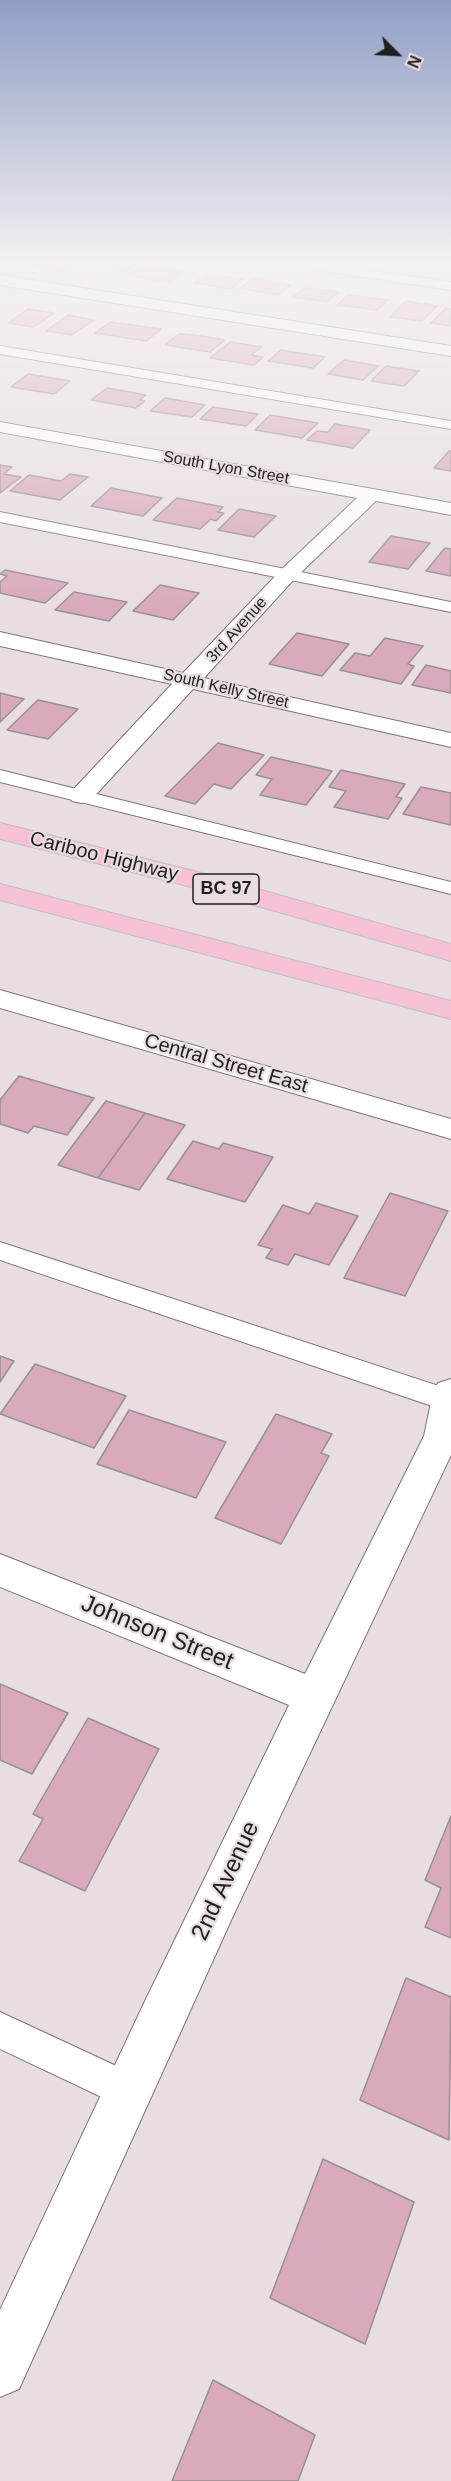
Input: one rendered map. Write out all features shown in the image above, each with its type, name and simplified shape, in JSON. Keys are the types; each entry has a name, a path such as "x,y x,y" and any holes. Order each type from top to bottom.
{"highway":[{"name":"Cariboo Highway","path":"0,831 189,878 451,953"},
{"path":"0,892 451,1010"}],"street":[{"name":"South Lyon Street","path":"0,427 451,509"},
{"name":"3rd Avenue","path":"81,796 289,573 370,495"},
{"name":"South Kelly Street","path":"0,639 451,740"},
{"name":"Central Street East","path":"0,999 451,1129"},
{"name":"2nd Avenue","path":"0,2370 127,2090 448,1417"},
{"name":"Johnson Street","path":"0,1570 313,1696"}],"lane":[{"path":"173,379 451,425"},
{"path":"0,517 451,607"},
{"path":"0,776 451,888"},
{"path":"0,1251 448,1417"},
{"path":"0,2030 127,2090"}],"building":[{"path":"22,379 70,381 54,394 11,387"},
{"path":"373,379 411,379 404,386 371,381"},
{"path":"107,388 146,395 140,400 145,401 136,408 91,400"},
{"path":"165,398 205,405 192,417 150,411"},
{"path":"213,407 258,414 246,426 200,419"},
{"path":"270,415 318,423 302,438 255,430"},
{"path":"335,424 370,430 353,448 307,440 317,431 328,432"},
{"path":"451,451 451,471 434,468"},
{"path":"0,465 12,467 4,474 21,477 0,493"},
{"path":"70,474 88,477 60,500 10,491 29,475 61,481"},
{"path":"111,488 162,498 143,516 91,506"},
{"path":"177,498 223,507 218,512 224,513 216,521 211,519 200,529 153,520"},
{"path":"239,509 276,516 254,537 218,530"},
{"path":"391,536 430,543 408,569 369,562"},
{"path":"445,548 451,549 451,576 426,571"},
{"path":"5,570 68,583 45,603 0,593 0,582 7,576 0,574"},
{"path":"160,585 199,593 173,620 133,611"},
{"path":"74,592 127,602 109,621 55,610"},
{"path":"297,633 349,644 322,676 269,664"},
{"path":"385,638 423,646 408,664 414,666 401,684 340,670 355,653 370,656"},
{"path":"426,665 451,671 451,693 412,685"},
{"path":"0,693 24,699 0,722"},
{"path":"38,700 78,709 48,739 7,730"},
{"path":"218,743 264,755 231,789 214,784 195,804 165,796"},
{"path":"271,757 332,771 306,805 260,795 272,779 256,775"},
{"path":"341,770 405,784 396,797 402,798 388,819 334,807 346,791 329,787"},
{"path":"421,787 451,793 451,825 403,814"},
{"path":"19,1076 94,1098 67,1135 34,1126 28,1133 0,1124 0,1100"},
{"path":"106,1101 145,1113 98,1178 58,1165"},
{"path":"145,1113 185,1125 139,1190 98,1178"},
{"path":"193,1141 219,1149 223,1143 273,1157 245,1202 167,1179"},
{"path":"390,1193 448,1211 405,1296 344,1278"},
{"path":"316,1203 358,1216 329,1265 295,1254 288,1265 266,1258 272,1249 258,1245 283,1205 309,1214"},
{"path":"0,1356 14,1361 0,1382"},
{"path":"35,1364 126,1396 94,1448 0,1414"},
{"path":"129,1410 226,1442 196,1498 97,1464"},
{"path":"276,1414 332,1434 321,1453 329,1456 281,1544 215,1518"},
{"path":"0,1684 68,1713 32,1774 0,1760"},
{"path":"88,1718 159,1749 85,1891 19,1861 43,1819 33,1814"},
{"path":"451,1816 451,1938 425,1927 441,1888 425,1880"},
{"path":"406,1978 451,1997 449,2140 360,2100"},
{"path":"323,2159 414,2202 365,2344 270,2298"},
{"path":"213,2380 315,2435 298,2481 172,2481"}]}
